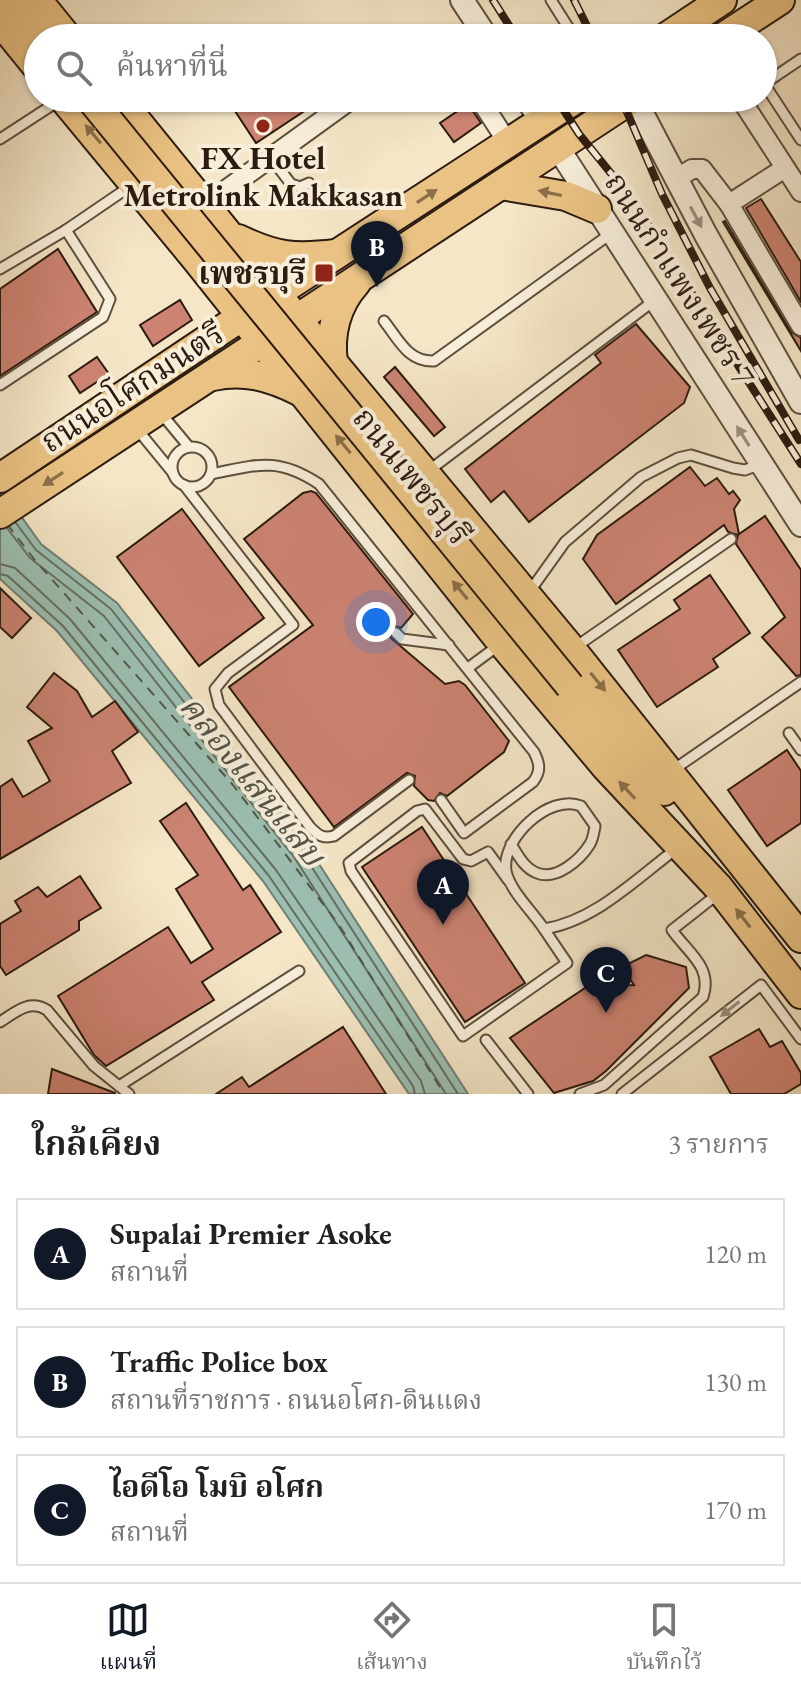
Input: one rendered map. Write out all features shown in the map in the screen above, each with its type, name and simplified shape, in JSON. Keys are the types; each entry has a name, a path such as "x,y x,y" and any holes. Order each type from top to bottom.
{"main road":[{"path":"10,0 30,24"},
{"path":"37,0 57,24"},
{"path":"686,24 722,0"},
{"path":"745,24 780,0"},
{"path":"0,21 24,51"},
{"name":"ถนนเพชรบุรี","path":"75,112 502,643 606,767 720,889 801,994"},
{"name":"ถนนเพชรบุรี","path":"101,112 570,686 665,779 744,865 799,932"},
{"name":"ถนนเพชรบุรี","path":"130,112 572,650 665,779 720,889"},
{"name":"ถนนอโศกมนตรี","path":"0,478 508,143 532,112"},
{"path":"333,363 330,342 337,315 353,286 378,265 613,112"},
{"path":"128,176 146,175 156,167 160,156 158,146"},
{"path":"501,185 566,196 597,209"},
{"path":"230,235 267,253 308,257 338,254"},
{"path":"194,349 210,324 214,303 196,259"},
{"name":"ถนนอโศกมนตรี","path":"0,514 378,265"},
{"path":"206,377 241,372 269,378 300,392"},
{"path":"385,497 384,479 388,472 403,463 422,471"}],"street":[{"path":"462,0 478,24"},
{"path":"205,205 334,112"},
{"path":"488,112 508,143"},
{"name":"ถนนกำแพงเพชร 7","path":"641,112 801,402"},
{"path":"749,112 801,192"},
{"name":"ถนนกำแพงเพชร 7","path":"558,148 801,525"},
{"path":"729,204 785,168"},
{"path":"676,179 692,169 702,169 729,204 801,326"}],"lane":[{"path":"551,0 566,24"},
{"path":"777,75 801,59"},
{"path":"777,103 801,140"},
{"path":"0,139 41,112"},
{"path":"271,158 291,184 300,187 309,183"},
{"path":"0,269 66,230 128,176"},
{"path":"0,385 103,317 110,299 66,230"},
{"path":"384,321 412,356 421,362 434,361 613,232"},
{"path":"422,471 656,299"},
{"path":"158,409 189,447"},
{"path":"134,425 293,625 228,673 215,689 219,705 301,815 318,835 325,838 334,836 409,780"},
{"path":"175,476 172,469 175,457 189,447 199,448 209,456 211,474 207,480 197,486 184,485"},
{"path":"526,597 565,542 641,477 678,458 691,455 745,470 761,464"},
{"path":"211,474 271,464 298,471 319,484 346,521 450,645 539,762 539,773 533,782 464,833 441,800"},
{"path":"572,650 731,539"},
{"path":"396,633 402,639 450,645"},
{"path":"468,668 502,643"},
{"path":"665,779 801,682"},
{"path":"789,733 801,750"},
{"path":"508,880 506,858 511,844 518,831 542,813 566,803 581,806 595,826 591,843 573,863 558,873 540,875 530,870 511,844"},
{"path":"425,809 463,859 471,861 488,852 544,929 567,963 463,1036 351,871 349,863 417,811 425,809"},
{"path":"544,929 579,919 619,893 681,845"},
{"path":"580,1094 604,1085 703,997 707,984 704,970 672,930 720,889"},
{"path":"119,1086 299,971"},
{"path":"622,1094 761,985 801,1039"},
{"path":"0,1022 29,1004 47,1010 94,1066 129,1094"},
{"path":"486,1040 528,1094"}],"water":[{"name":"คลองแสนแสบ","path":"0,487 41,544 117,603 308,847 468,1094 409,1094 263,881 57,631 0,579"}],"building":[{"path":"236,112 303,112 256,143"},
{"path":"456,112 473,112 481,123 454,142 440,123"},
{"path":"761,199 801,262 801,302 746,208"},
{"path":"723,222 791,332 801,338 801,351"},
{"path":"58,249 97,312 0,376 0,289"},
{"path":"180,300 192,320 153,346 140,325"},
{"path":"636,324 690,387 684,403 529,522 504,491 491,502 465,469 601,363 595,355"},
{"path":"97,357 109,374 80,393 69,376"},
{"path":"395,367 445,427 434,436 384,377"},
{"path":"690,467 705,486 717,478 729,494 733,491 740,500 734,509 739,534 765,516 801,570 801,675 796,676 762,637 785,617 736,544 738,535 728,532 724,525 616,604 583,559 597,535"},
{"path":"303,493 316,493 413,614 401,628 390,628 391,638 445,684 459,681 465,685 509,741 504,752 447,796 440,793 434,801 428,800 414,786 415,776 407,773 334,827 229,687 313,625 244,539"},
{"path":"182,509 264,618 199,666 117,557"},
{"path":"710,575 750,633 713,659 718,667 657,707 618,650 680,609 674,600"},
{"path":"0,588 31,618 12,638 0,627"},
{"path":"54,673 77,691 92,717 115,701 138,732 112,751 131,783 0,859 0,787 12,779 23,797 50,781 28,741 52,728 27,707"},
{"path":"787,750 801,771 801,823 767,846 728,790"},
{"path":"186,803 243,890 250,885 281,932 202,982 214,1000 106,1066 94,1055 58,996 168,927 191,963 213,949 176,889 198,875 160,821"},
{"path":"422,827 525,983 465,1022 362,867"},
{"path":"80,876 101,908 79,921 79,930 6,975 0,966 0,924 21,911 15,901 38,887 47,897"},
{"path":"646,955 686,967 689,988 606,1071 593,1081 554,1093 510,1038 588,986 634,985 622,967"},
{"path":"343,1027 386,1094 216,1094 242,1077 249,1087"},
{"path":"759,1029 770,1047 782,1041 801,1073 801,1084 784,1094 731,1094 710,1057"},
{"path":"52,1069 115,1093 115,1094 48,1094"}],"ferry route":[{"path":"7,524 34,559 233,785 339,925 441,1089 440,1094"}],"railway":[{"path":"493,0 508,24"},
{"path":"574,0 586,24"},
{"path":"565,112 631,198 801,464"},
{"path":"627,112 662,194 710,288 799,440"}],"place":[{"name":"FX Hotel Metrolink Makkasan","path":"263,126"},
{"name":"เพชรบุรี","path":"324,273"},
{"name":"Traffic Police box","path":"377,287"},
{"name":"Supalai Premier Asoke","path":"443,925"},
{"name":"ไอดีโอ โมบิ อโศก","path":"606,1013"}]}
